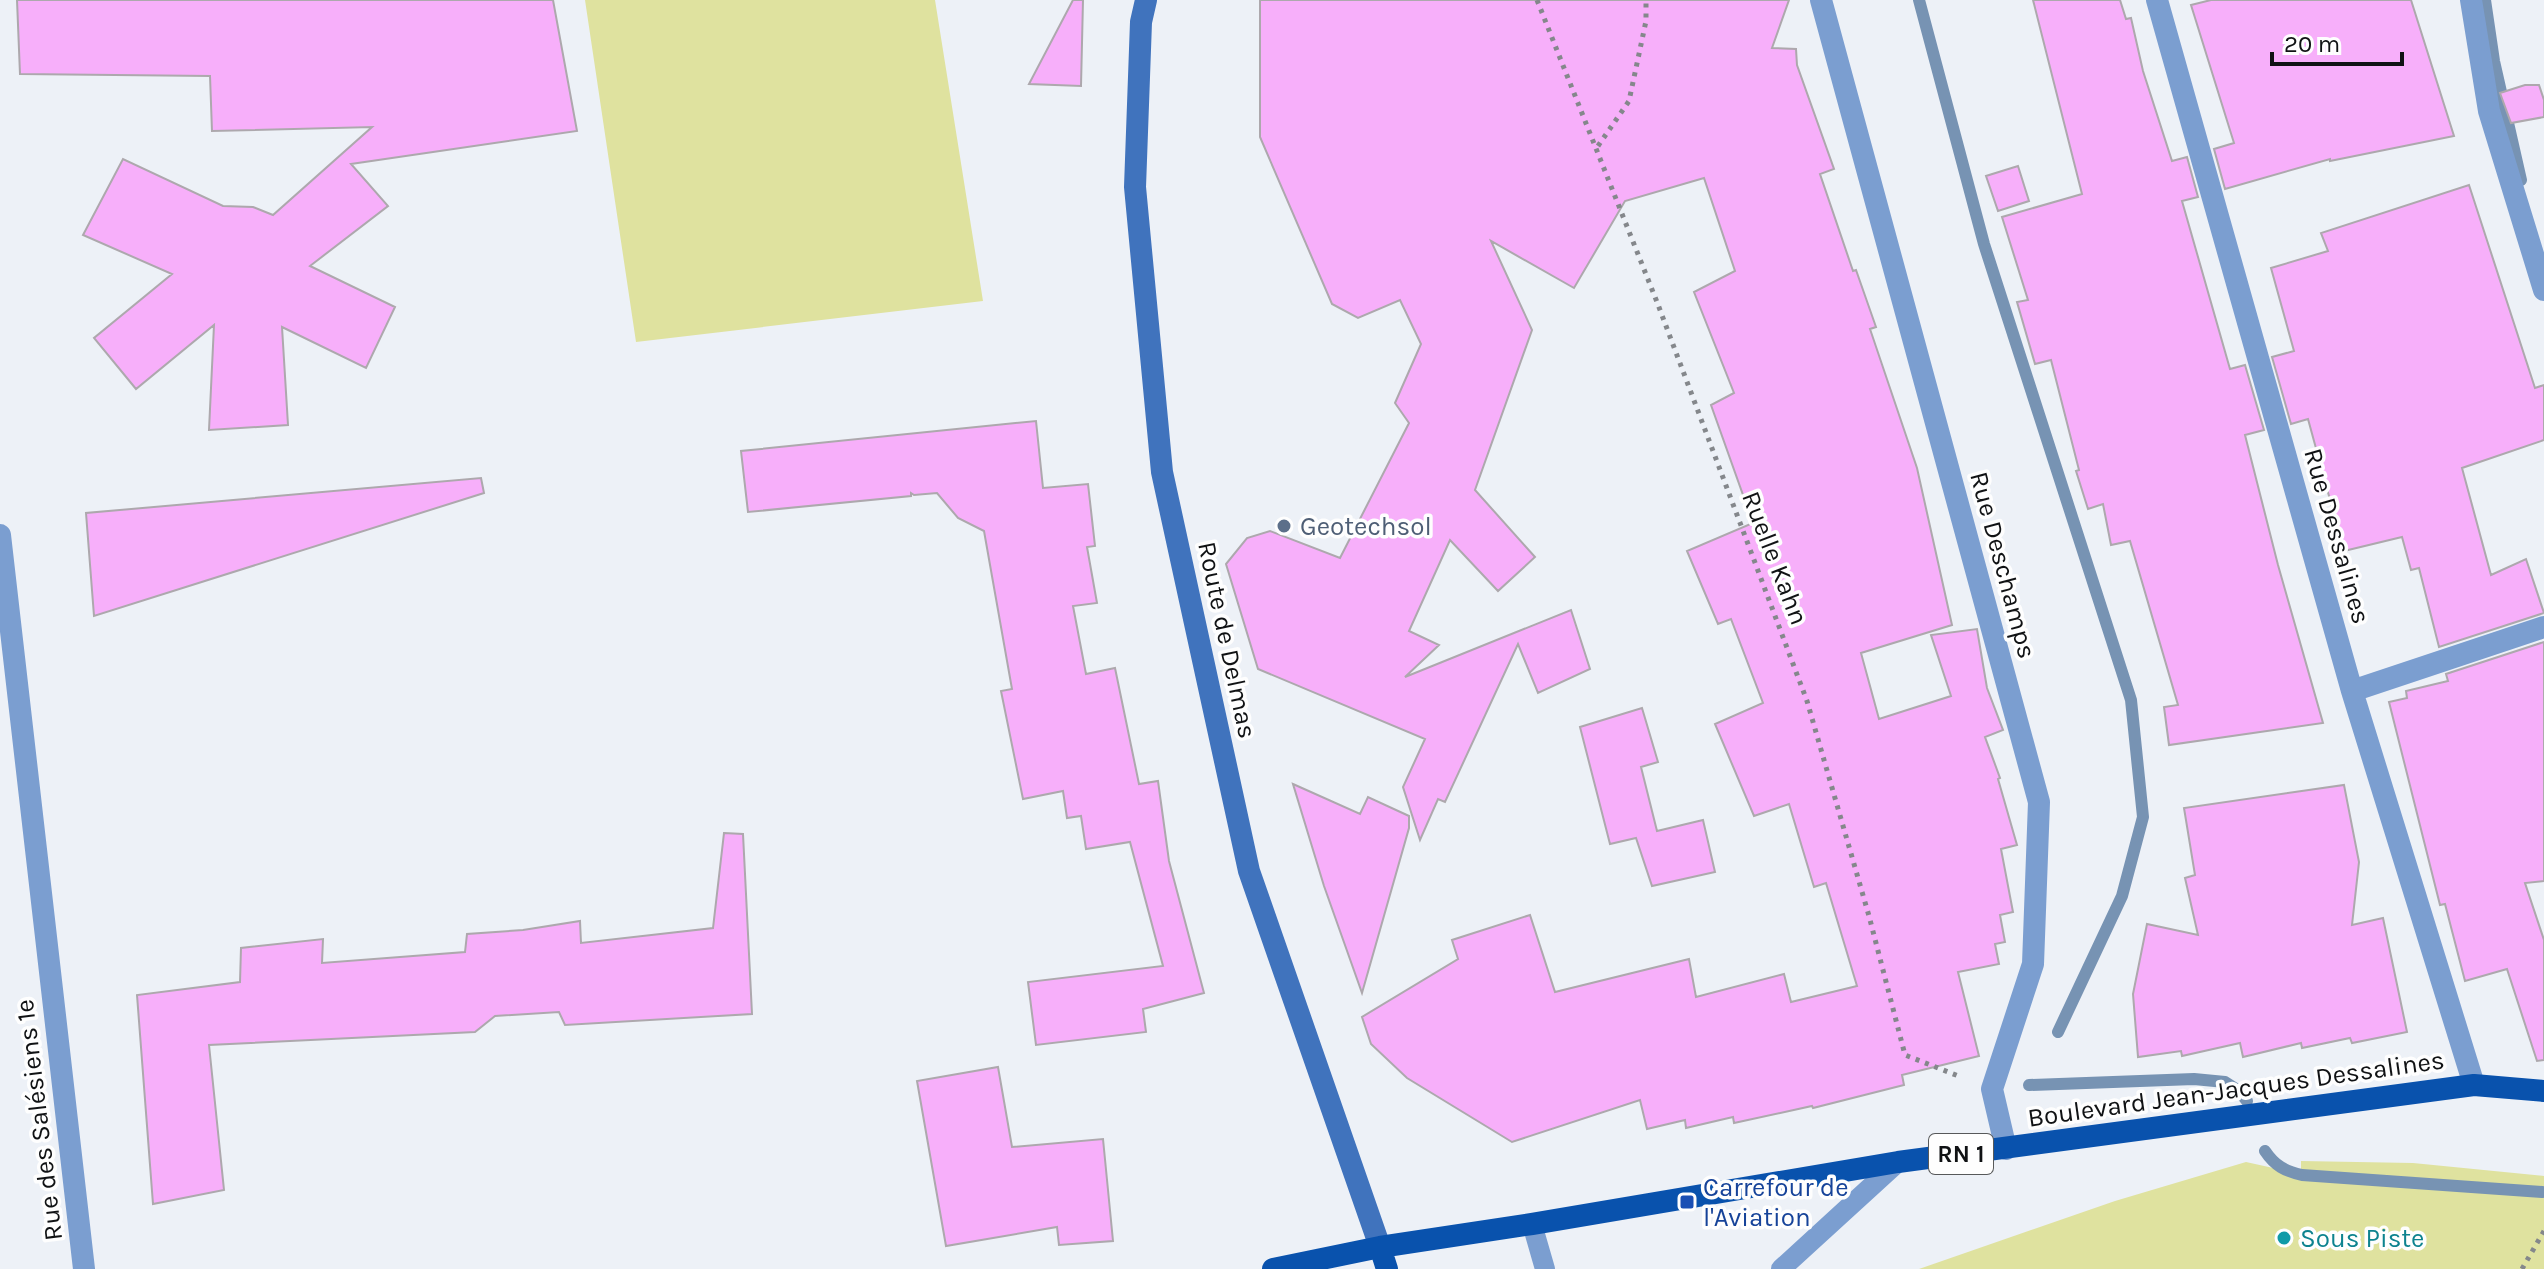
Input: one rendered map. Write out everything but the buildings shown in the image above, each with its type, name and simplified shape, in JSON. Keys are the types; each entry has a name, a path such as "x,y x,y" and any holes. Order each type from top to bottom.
{"main road":[{"name":"Route de Delmas","path":"1146,0 1141,22 1135,187 1162,472 1249,871 1387,1269"},
{"name":"Boulevard Jean-Jacques Dessalines","path":"1273,1269 1380,1247 1898,1162 2474,1085 2544,1091"}],"street":[{"name":"Rue Deschamps","path":"1821,0 2039,802 2033,964 1992,1089"},
{"name":"Rue Dessalines","path":"2157,0 2352,691 2474,1085"},
{"path":"2471,0 2489,111 2544,290"},
{"name":"Rue des Salésiens 1e","path":"0,535 84,1269"},
{"path":"2352,691 2544,627"},
{"path":"1992,1089 2006,1149"}],"lane":[{"path":"1781,1269 1898,1162"},
{"path":"1532,1224 1545,1269"}],"path":[{"name":"Ruelle Kahn","path":"1537,0 1597,146 1807,701 1905,1055 1992,1089"},
{"path":"1597,146 1629,101 1646,21 1646,0"},
{"path":"2522,1269 2544,1231"}],"green space":[{"path":"585,0 935,0 983,301 636,342"},
{"name":"Sous Piste","path":"2301,1161 2413,1163 2544,1176 2544,1269 1919,1269 2115,1201 2246,1162 2301,1174"}],"waterway":[{"path":"1919,0 1984,244 2131,700 2143,817 2122,896 2058,1032"},
{"path":"2485,0 2494,61 2521,180"},
{"path":"2029,1085 2194,1079 2225,1082 2247,1101"},
{"path":"2265,1151 2281,1167 2302,1175 2542,1192"}],"place":[{"name":"Geotechsol","path":"1284,526"},
{"name":"Carrefour de l'Aviation","path":"1687,1202"},
{"name":"Sous Piste","path":"2284,1238"}]}
